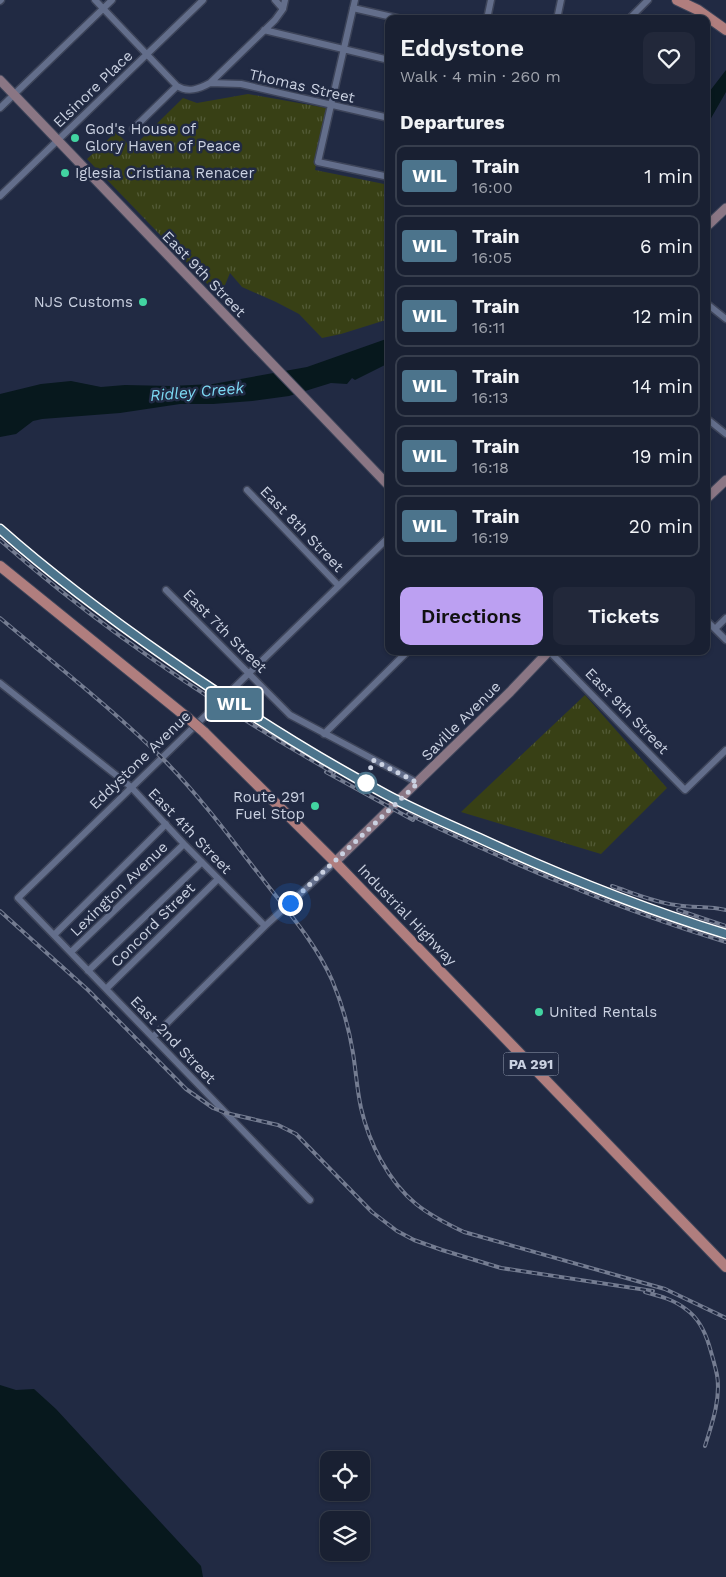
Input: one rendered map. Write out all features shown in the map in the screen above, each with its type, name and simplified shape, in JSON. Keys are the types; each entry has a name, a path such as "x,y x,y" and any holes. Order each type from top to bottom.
{"main road":[{"path":"677,0 705,15"},
{"path":"710,19 726,30"},
{"name":"Industrial Highway","path":"0,566 204,732 335,862 726,1267"}],"street":[{"path":"95,0 177,86 192,90 210,83 283,9 285,0"},
{"path":"0,108 112,0"},
{"name":"Elsinore Place","path":"0,196 203,0"},
{"path":"275,0 283,9"},
{"path":"355,0 318,162 385,176"},
{"path":"488,15 492,0"},
{"path":"558,15 562,0"},
{"path":"633,15 648,0"},
{"path":"353,8 385,15"},
{"path":"264,30 385,59"},
{"name":"East 9th Street","path":"0,80 385,482"},
{"name":"Thomas Street","path":"210,83 241,84 385,117"},
{"path":"133,128 177,86"},
{"path":"710,223 726,208"},
{"path":"710,306 726,319"},
{"path":"710,421 726,434"},
{"path":"710,495 726,480"},
{"name":"East 8th Street","path":"247,490 338,585"},
{"name":"Eddystone Avenue","path":"18,898 385,541"},
{"name":"East 7th Street","path":"166,590 290,715 418,783"},
{"path":"715,629 726,618"},
{"path":"710,624 726,640"},
{"path":"324,734 404,655"},
{"name":"Saville Avenue","path":"153,1037 265,926 418,783 545,655"},
{"name":"East 9th Street","path":"553,655 685,790 726,750"},
{"name":"East 4th Street","path":"0,683 131,787 265,926"},
{"path":"54,935 166,824"},
{"name":"Lexington Avenue","path":"71,952 184,844"},
{"path":"88,971 202,862"},
{"name":"Concord Street","path":"106,989 218,879"},
{"name":"East 2nd Street","path":"18,898 310,1200"}],"green space":[{"path":"248,94 327,108 315,170 385,184 385,320 322,338 299,314 242,287 230,273 220,297 87,159 116,132 132,148 183,98 197,103"},
{"path":"585,695 667,788 601,854 461,812"}],"water":[{"path":"726,70 726,92 710,120 710,91"},
{"name":"Ridley Creek","path":"385,339 385,365 355,380 352,378 347,384 331,383 289,396 252,401 180,404 120,413 42,419 33,421 16,434 0,437 0,394 41,384 71,381 101,387 213,384 307,367"},
{"path":"0,1385 16,1390 34,1389 56,1409 201,1566 203,1577 0,1577"}],"railway":[{"path":"0,529 126,630 281,734 386,795 550,870 671,916 726,934"},
{"path":"0,540 119,636 203,694 334,773"},
{"path":"0,618 105,706 166,762 217,821 302,929 326,967 342,1007 354,1060 358,1094 369,1135 388,1173 406,1195 427,1212 464,1232 665,1289 726,1318"},
{"path":"326,772 413,820"},
{"path":"408,814 564,884 644,915 726,942"},
{"path":"612,886 668,904 726,910"},
{"path":"678,910 726,926"},
{"path":"0,911 88,990 186,1089 213,1108 226,1113 278,1125 296,1134 372,1212 397,1231 414,1240 442,1250 501,1268 653,1291"},
{"path":"645,1292 672,1301 691,1313 698,1321 707,1340 717,1375 718,1393 705,1446"}],"train":[{"name":"WIL","path":"0,529 126,630 215,692 281,734 386,795 550,870 671,916 726,934"}],"place":[{"name":"God's House of Glory Haven of Peace","path":"75,138"},
{"name":"Iglesia Cristiana Renacer","path":"65,173"},
{"name":"NJS Customs","path":"143,302"},
{"name":"Route 291 Fuel Stop","path":"315,806"},
{"name":"United Rentals","path":"539,1012"}],"route":[{"path":"290,903 418,783 373,760 366,783"}]}
